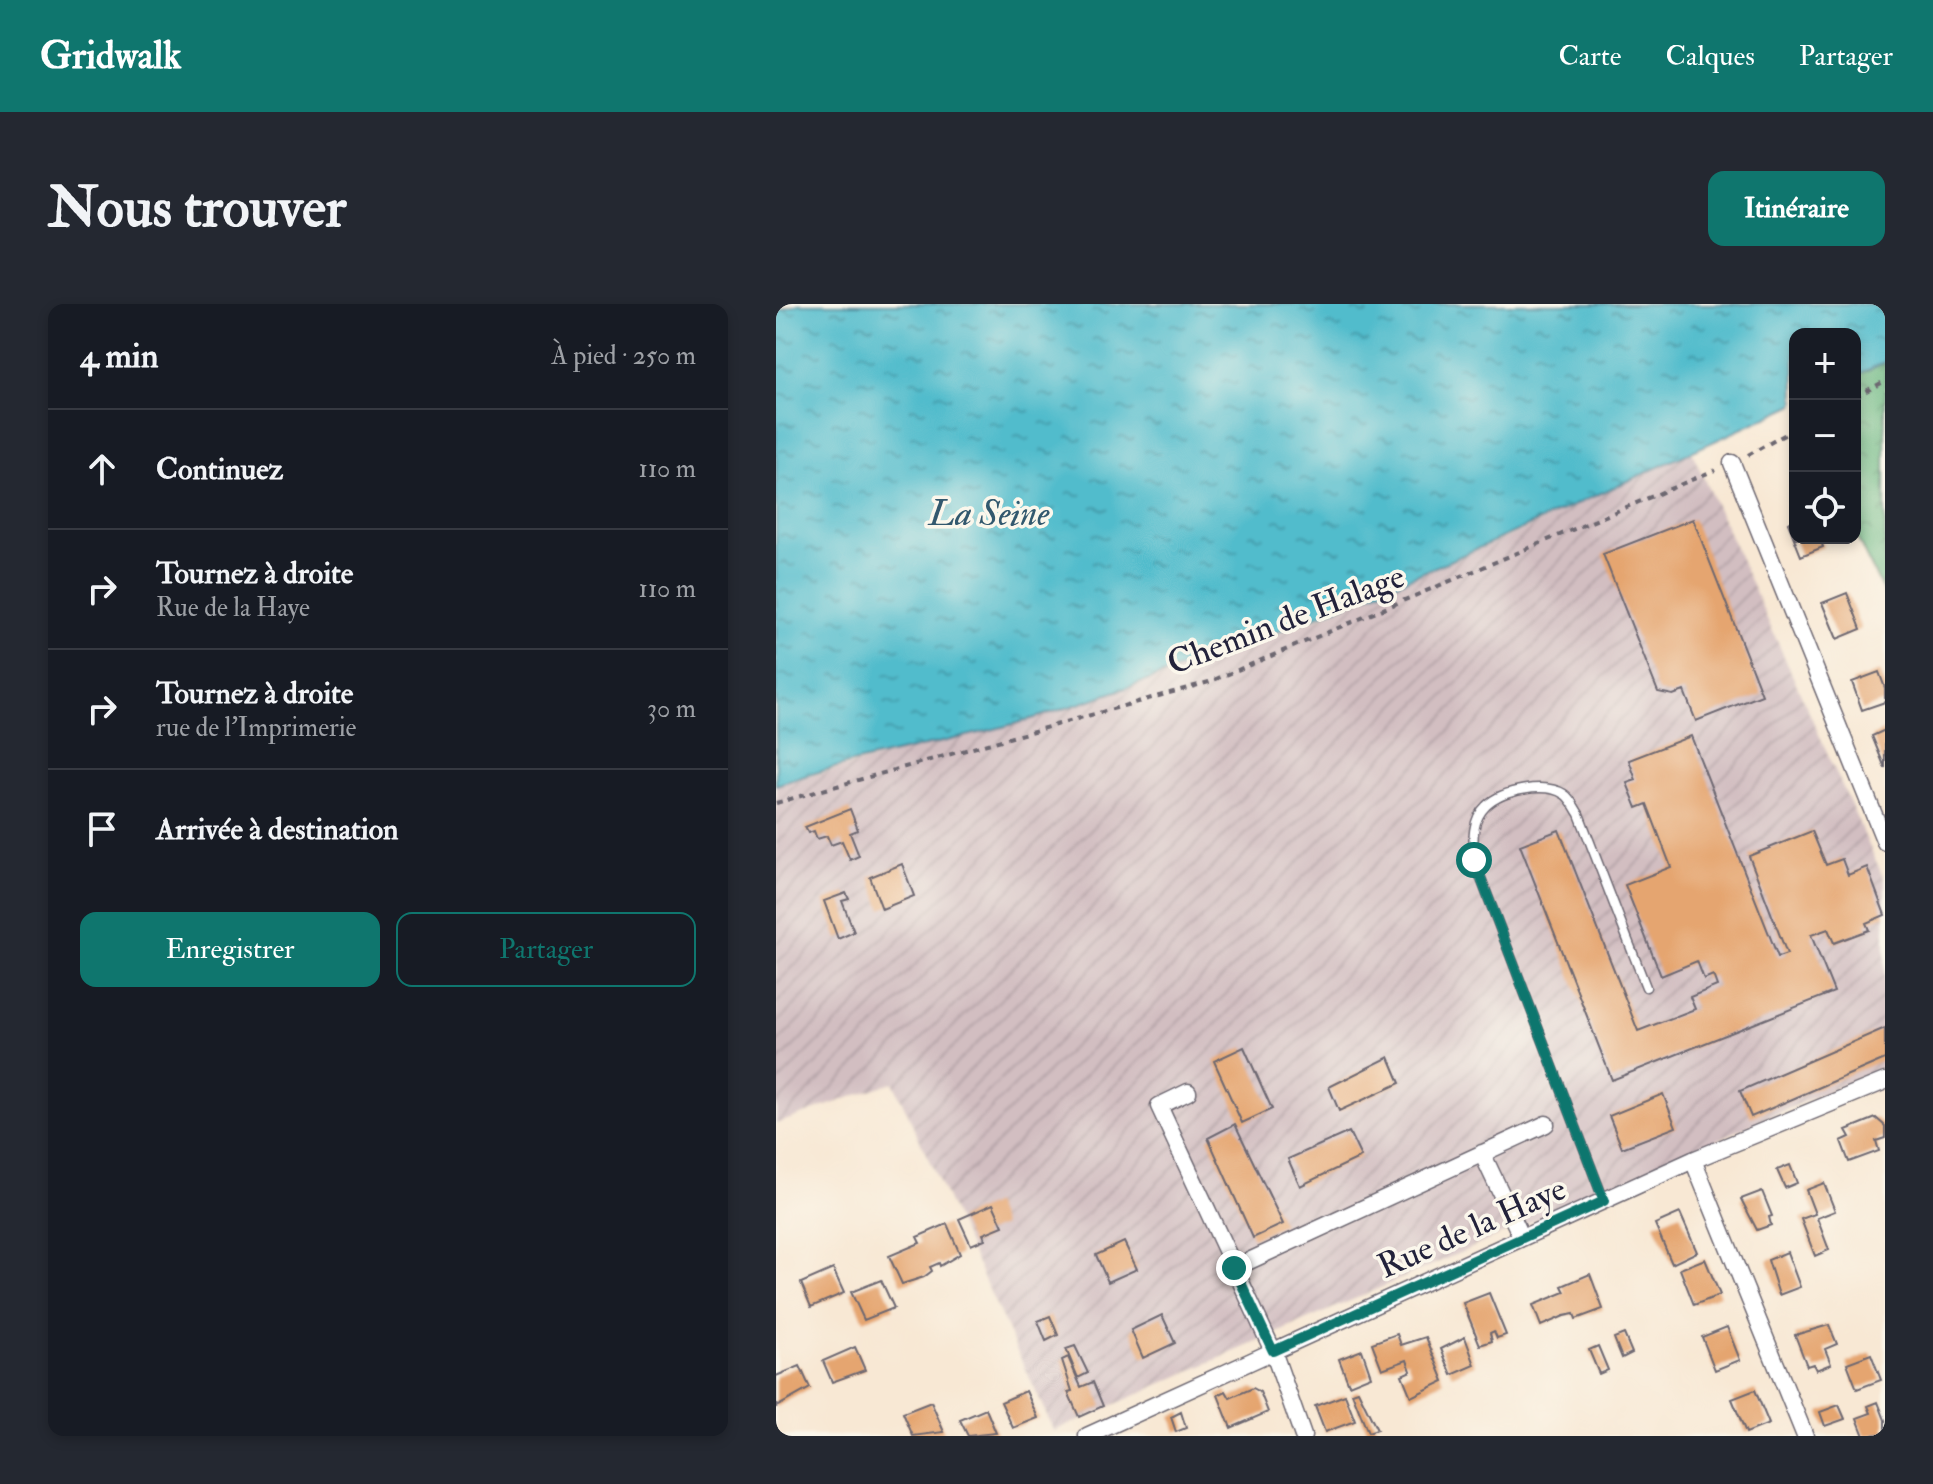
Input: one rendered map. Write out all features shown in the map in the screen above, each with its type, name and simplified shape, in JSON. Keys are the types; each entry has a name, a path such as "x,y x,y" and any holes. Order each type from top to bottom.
{"street":[{"path":"1732,463 1885,842"},
{"name":"Rue de la Haye","path":"1087,1436 1693,1160 1885,1081"},
{"path":"1188,1092 1159,1106 1273,1351 1303,1436"},
{"path":"1234,1268 1546,1124"},
{"path":"1482,1153 1522,1238"},
{"path":"1693,1160 1805,1436"}],"lane":[{"path":"1604,1201 1474,860 1473,833 1485,806 1514,791 1554,789 1568,795 1579,814 1646,987"}],"path":[{"path":"1861,394 1885,381"},
{"name":"Chemin de Halage","path":"776,803 1209,682 1732,463 1789,432"}],"shaded area":[{"path":"1692,452 1885,881 1885,1066 1054,1431 893,1082 776,1124 776,785 1049,714 1299,626 1510,536"}],"green space":[{"path":"1885,362 1885,595 1860,544 1861,373"}],"water":[{"name":"La Seine","path":"799,304 1885,304 1885,362 1861,373 1861,328 1789,328 1789,407 1520,530 1335,609 1147,681 1017,723 844,765 776,785 776,311"}],"building":[{"path":"1693,519 1762,695 1696,721 1684,691 1673,695 1658,692 1603,554"},
{"path":"1796,544 1822,544 1823,547 1801,556"},
{"path":"1847,593 1861,629 1837,639 1822,603"},
{"path":"1879,672 1885,688 1885,702 1862,710 1852,682"},
{"path":"1885,730 1885,768 1872,736"},
{"path":"1691,736 1778,957 1787,954 1749,856 1812,831 1826,865 1842,859 1848,875 1867,867 1885,915 1866,923 1869,930 1834,943 1828,929 1811,935 1834,992 1612,1080 1520,845 1559,830 1638,1031 1695,1009 1690,997 1717,986 1713,975 1704,979 1697,961 1661,976 1625,885 1671,867 1647,804 1637,808 1627,783 1636,780 1629,760"},
{"path":"850,809 858,830 850,833 859,856 850,860 842,841 831,845 827,836 817,839 814,831 808,833 805,827"},
{"path":"902,864 914,896 882,909 870,877"},
{"path":"846,893 849,899 842,901 854,932 838,939 824,901"},
{"path":"1885,1028 1885,1059 1751,1117 1740,1091"},
{"path":"1244,1047 1272,1109 1242,1123 1214,1061"},
{"path":"1389,1057 1400,1083 1339,1111 1329,1087"},
{"path":"1663,1094 1676,1127 1622,1148 1609,1116"},
{"path":"1876,1118 1885,1126 1885,1138 1876,1141 1879,1151 1849,1162 1841,1141 1850,1137 1846,1130"},
{"path":"1235,1124 1283,1224 1253,1238 1208,1138"},
{"path":"1349,1132 1361,1157 1300,1186 1288,1159"},
{"path":"1790,1165 1797,1183 1785,1188 1777,1170"},
{"path":"1824,1183 1835,1211 1817,1218 1829,1250 1815,1256 1801,1219 1815,1214 1806,1190"},
{"path":"1762,1191 1772,1216 1769,1217 1771,1225 1757,1230 1741,1199"},
{"path":"993,1204 1003,1226 983,1234 985,1239 971,1245 959,1219"},
{"path":"1680,1213 1697,1252 1672,1264 1655,1224"},
{"path":"947,1224 960,1254 940,1266 939,1263 930,1267 932,1271 924,1277 902,1284 889,1256 920,1243 917,1237"},
{"path":"1124,1242 1137,1269 1108,1282 1096,1255"},
{"path":"1787,1252 1800,1287 1779,1295 1768,1260"},
{"path":"1705,1259 1720,1295 1694,1305 1680,1269"},
{"path":"833,1269 844,1293 811,1307 801,1283"},
{"path":"1590,1274 1603,1309 1576,1319 1574,1314 1564,1316 1541,1326 1533,1305 1565,1292 1562,1286"},
{"path":"881,1280 894,1308 864,1320 851,1292"},
{"path":"1489,1293 1506,1335 1497,1338 1494,1331 1490,1333 1492,1341 1480,1345 1463,1303"},
{"path":"1162,1315 1175,1343 1143,1358 1131,1330"},
{"path":"1050,1316 1058,1335 1046,1341 1038,1321"},
{"path":"1829,1325 1837,1344 1825,1349 1831,1364 1816,1370 1813,1364 1807,1366 1795,1335"},
{"path":"1727,1327 1740,1360 1715,1370 1702,1337"},
{"path":"1397,1334 1401,1345 1426,1337 1444,1381 1411,1397 1402,1375 1411,1371 1407,1360 1382,1369 1372,1343"},
{"path":"1624,1334 1632,1353 1622,1358 1614,1338"},
{"path":"1465,1337 1475,1365 1452,1375 1441,1349"},
{"path":"1075,1346 1088,1373 1078,1378 1066,1349"},
{"path":"1598,1346 1608,1370 1599,1374 1589,1350"},
{"path":"855,1347 865,1370 832,1382 823,1361"},
{"path":"1362,1350 1371,1376 1349,1385 1339,1359"},
{"path":"1871,1354 1881,1380 1857,1389 1847,1363"},
{"path":"1068,1357 1081,1387 1093,1382 1103,1406 1079,1417 1068,1392 1072,1391 1062,1360"},
{"path":"800,1366 810,1388 776,1407 776,1376"},
{"path":"1253,1388 1260,1392 1268,1412 1231,1428 1218,1395 1226,1391 1230,1398"},
{"path":"1755,1390 1769,1424 1746,1433 1732,1399"},
{"path":"1026,1391 1038,1418 1013,1428 1001,1402"},
{"path":"1358,1391 1377,1430 1368,1433 1352,1393"},
{"path":"1345,1395 1355,1421 1325,1432 1315,1406"},
{"path":"931,1402 944,1432 913,1436 903,1413"},
{"path":"1878,1402 1885,1420 1885,1433 1864,1436 1857,1418 1871,1413 1868,1406"},
{"path":"1839,1405 1845,1419 1825,1426 1820,1412"},
{"path":"986,1409 996,1433 968,1436 960,1420"},
{"path":"1181,1412 1186,1428 1176,1432 1171,1417"}],"route":[{"path":"1234,1268 1273,1351 1604,1201 1474,860"}]}
